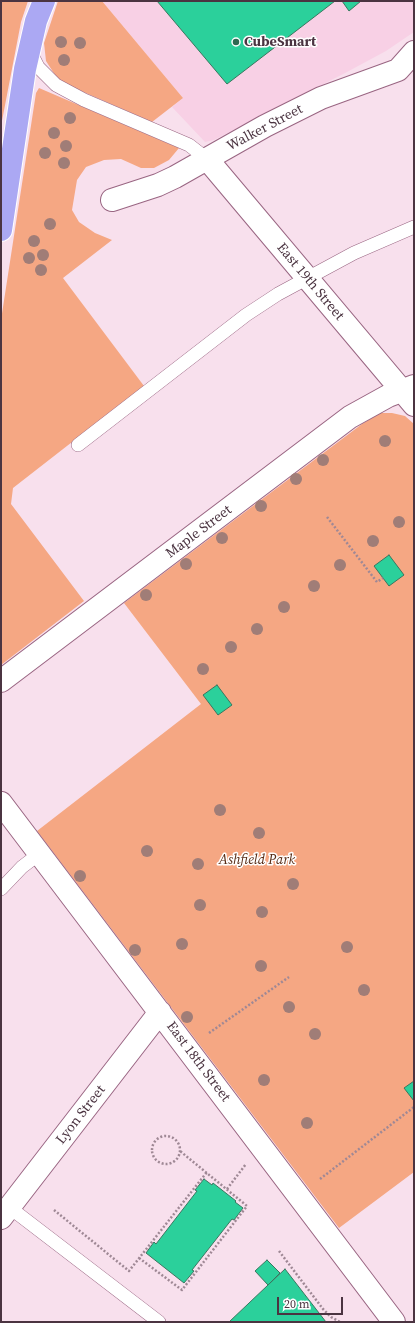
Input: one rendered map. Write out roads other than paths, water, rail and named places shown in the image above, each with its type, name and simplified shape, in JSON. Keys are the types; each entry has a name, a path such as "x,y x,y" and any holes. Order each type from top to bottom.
{"highway":[{"path":"1,230 29,49 36,21 44,1"}],"street":[{"name":"Walker Street","path":"112,200 158,185 265,126 321,98 406,68 414,52"},
{"name":"East 19th Street","path":"207,159 306,278 410,394"},
{"name":"Maple Street","path":"1,681 350,417 371,404 410,394"},
{"name":"East 18th Street","path":"1,803 394,1322"},
{"name":"Lyon Street","path":"4,1209 160,1012"}],"lane":[{"path":"29,49 38,67 56,85 84,100 189,145 207,159"},
{"path":"78,445 246,316 306,278 354,253 414,227"},
{"path":"1,889 22,867 39,854"},
{"path":"4,1209 159,1322"}],"place":[{"name":"CubeSmart","path":"236,42"}],"park label":[{"name":"Ashfield Park","path":"257,860"}]}
